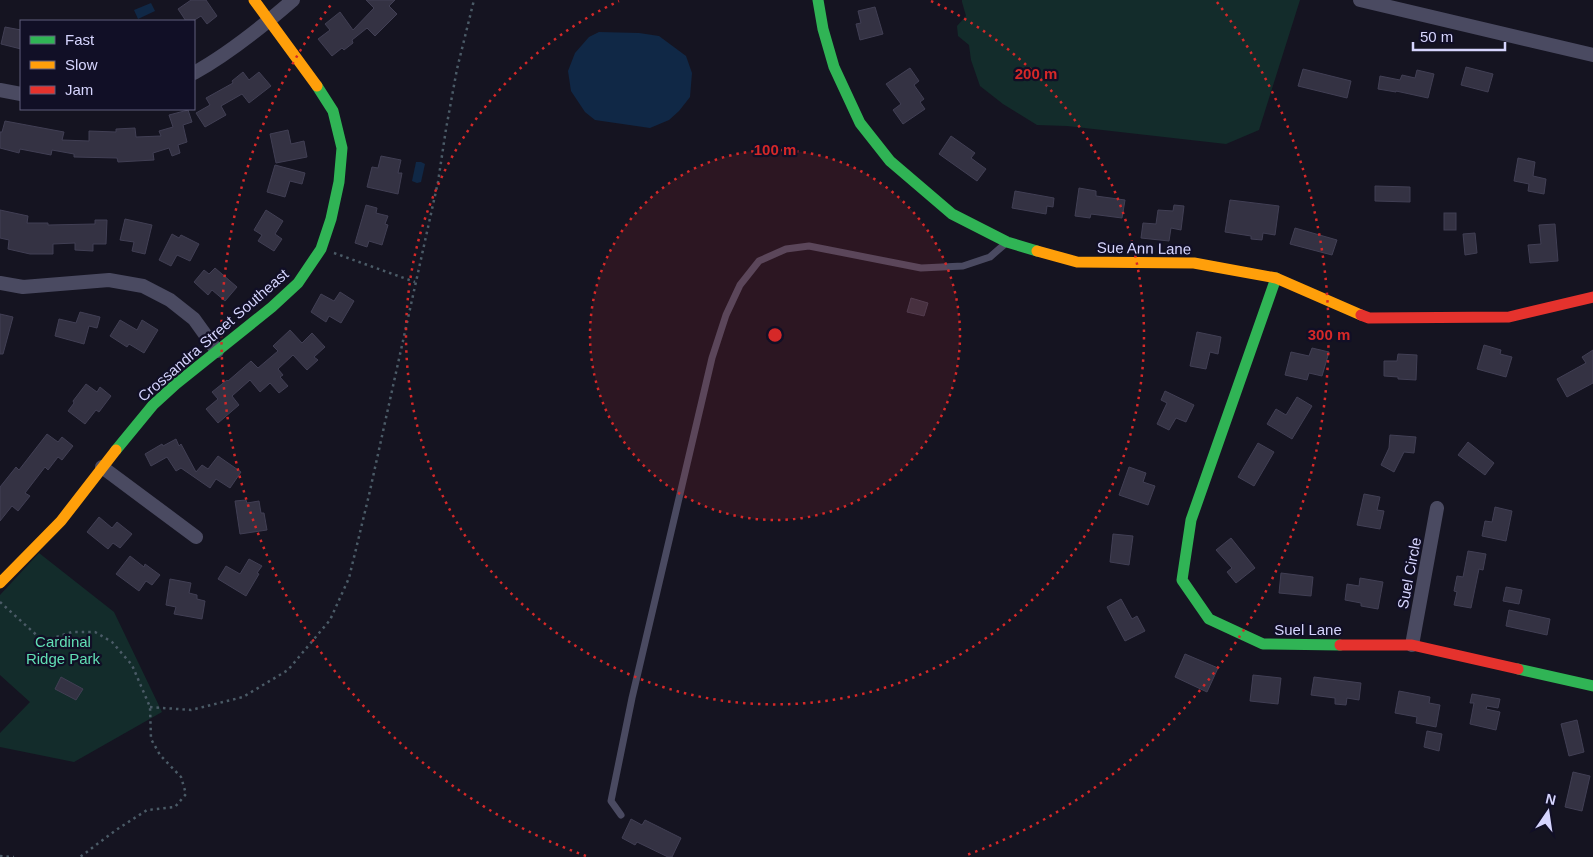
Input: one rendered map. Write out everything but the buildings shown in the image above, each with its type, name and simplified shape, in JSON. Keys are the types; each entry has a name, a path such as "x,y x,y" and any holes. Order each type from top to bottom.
{"street":[{"name":"Crossandra Street Southeast","path":"0,583 60,521 153,405 272,307 298,282 321,249 331,219 339,182 342,148 334,111 254,0"},
{"path":"195,73 270,21 293,0"},
{"name":"Sue Ann Lane","path":"818,0 823,29 834,67 860,123 890,162 952,214 1007,242 1077,262 1194,263 1276,278 1369,318 1509,317 1593,297"},
{"path":"1360,0 1593,54"},
{"path":"0,90 20,94"},
{"name":"Suel Lane","path":"1276,278 1191,520 1182,580 1209,619 1263,644 1412,645 1593,686"},
{"path":"0,283 23,287 109,280 143,286 170,300 194,319 217,351"},
{"path":"102,467 196,537"},
{"name":"Suel Circle","path":"1412,645 1437,508"}],"lane":[{"path":"621,815 611,801 632,698 712,358 726,315 740,285 758,261 786,249 809,246 921,268 963,266 990,257 1007,242"}],"path":[{"path":"150,707 190,710 243,697 288,670 330,620 349,578 398,367 438,182 457,69 474,0"},
{"path":"321,249 415,282"},
{"path":"0,602 42,640 72,632 95,632 112,642 132,665 150,707 151,739 160,755 181,777 186,794 175,807 147,810 80,857"},
{"path":"0,856 14,857"}],"green space":[{"path":"962,0 1300,0 1259,130 1226,144 1067,126 1037,125 1003,104 980,86 971,60 969,45 958,36 957,26 966,16"},
{"name":"Cardinal Ridge Park","path":"39,553 114,612 162,712 74,762 0,747 0,733 30,702 0,675 0,595"}],"water":[{"path":"151,3 155,11 138,19 134,10"},
{"path":"599,32 639,33 659,36 686,56 692,73 690,97 669,120 650,128 595,120 585,112 571,91 568,71 575,53 589,37"},
{"path":"416,162 425,164 421,182 417,183 412,181"}],"traffic: fast":[{"path":"818,0 823,29 834,67 860,123 890,161 952,214 1007,242 1037,251"},
{"path":"116,450 153,405 176,384 272,307 298,283 321,249 331,219 339,182 342,148 333,111 317,86"},
{"path":"1276,278 1191,520 1182,580 1209,619 1263,644 1340,645"},
{"path":"1518,669 1593,686"}],"traffic: slow":[{"path":"254,0 317,86"},
{"path":"1037,251 1077,262 1194,263 1276,278 1361,315"},
{"path":"0,583 61,521 116,450"}],"traffic: jam":[{"path":"1361,315 1369,318 1509,317 1593,297"},
{"path":"1340,645 1412,645 1518,669"}]}
